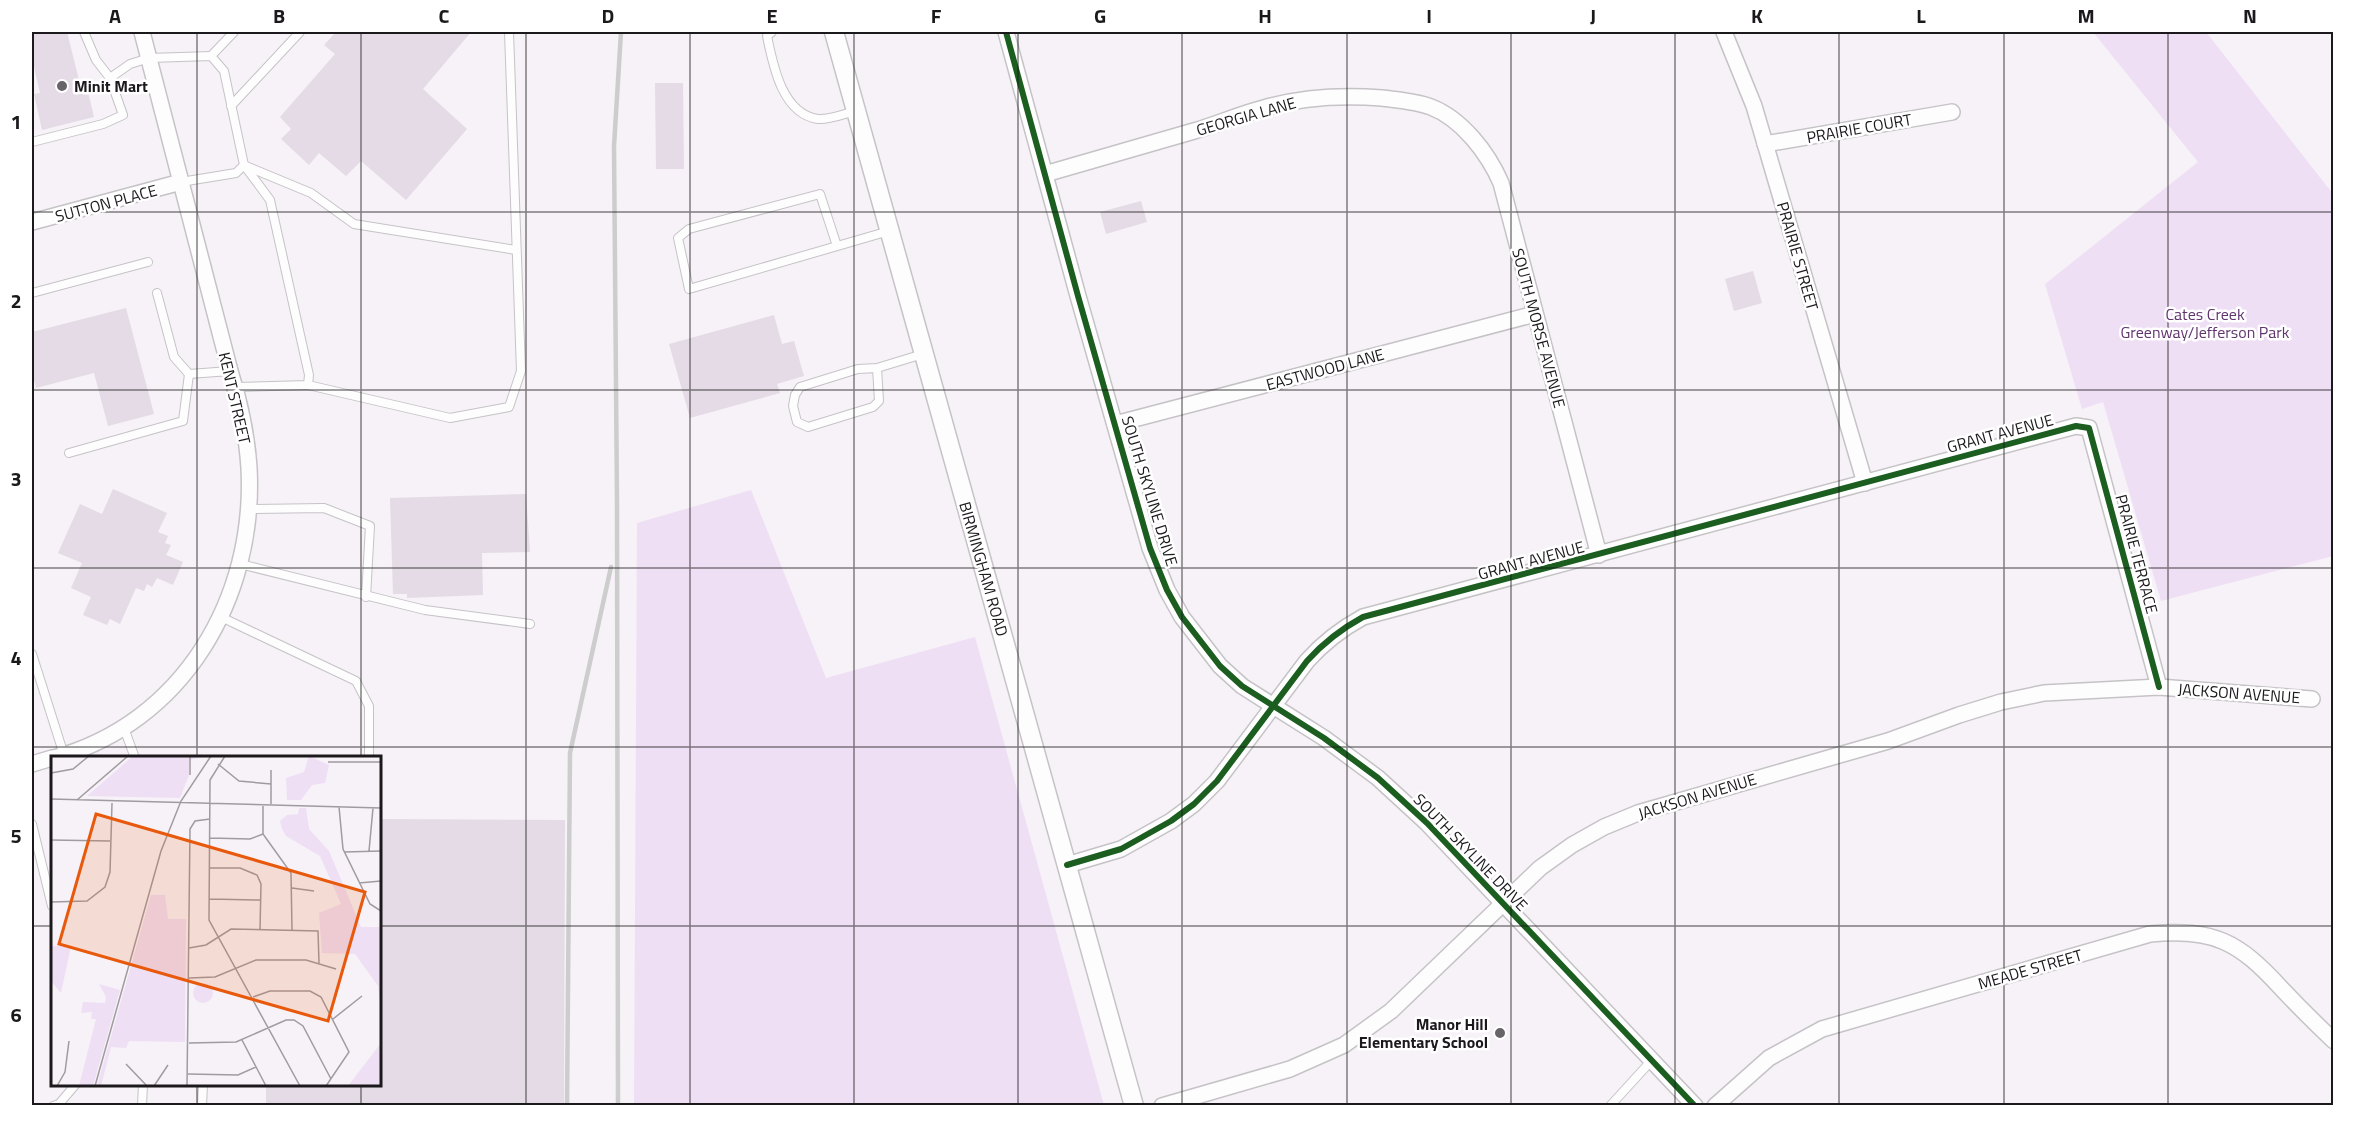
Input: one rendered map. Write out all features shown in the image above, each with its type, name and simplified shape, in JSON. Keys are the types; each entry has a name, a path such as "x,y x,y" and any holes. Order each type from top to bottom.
{"street":[{"name":"KENT STREET","path":"61,756 82,750 124,728 174,687 192,665 221,617 240,564 248,508 249,470 246,433 142,32"},
{"name":"BIRMINGHAM ROAD","path":"834,32 1134,1106"},
{"name":"SOUTH SKYLINE DRIVE","path":"1006,32 1150,548 1167,590 1182,617 1220,666 1242,686 1324,738 1378,778 1427,823 1695,1106"},
{"name":"PRAIRIE STREET","path":"1724,32 1754,106 1865,483"},
{"name":"GEORGIA LANE","path":"1045,174 1220,123 1263,108 1296,101 1330,97 1398,100 1431,107 1448,118"},
{"name":"PRAIRIE COURT","path":"1765,144 1952,112"},
{"name":"SOUTH MORSE AVENUE","path":"1448,118 1463,129 1481,148 1498,177 1599,555"},
{"name":"SUTTON PLACE","path":"32,222 181,182"},
{"name":"EASTWOOD LANE","path":"1115,424 1535,314"},
{"name":"GRANT AVENUE","path":"1066,865 1121,849 1172,821 1194,804 1217,781 1306,661 1342,628 1363,617 2076,426 2089,428"},
{"name":"PRAIRIE TERRACE","path":"2089,428 2159,687"},
{"name":"JACKSON AVENUE","path":"1162,1106 1290,1069 1344,1045 1391,1011 1540,868 1572,845 1604,827 1638,813 1888,741 2001,702 2044,693 2159,687 2312,699"},
{"name":"KENT STREET","path":"32,764 51,759"},
{"name":"MEADE STREET","path":"1715,1106 1769,1058 1822,1029 2150,934 2177,932 2204,935 2241,950 2271,976 2334,1041"}],"lane":[{"path":"32,142 103,124 123,115 110,78 96,60 84,32"},
{"path":"110,78 130,64 149,58 211,56 234,32"},
{"path":"231,106 300,32"},
{"path":"235,387 308,385 450,418 509,406 520,370 509,32"},
{"path":"772,32 767,36 772,59 786,97 802,114 820,119 855,111"},
{"path":"211,56 224,71 244,165 270,200 309,375 308,385"},
{"path":"244,165 311,193 354,224 516,250"},
{"path":"181,182 236,173 244,165"},
{"path":"837,246 820,194 689,228 678,238 689,289 889,231"},
{"path":"32,293 148,262"},
{"path":"69,453 183,421 189,374 174,357 157,293"},
{"path":"877,368 879,401 873,407 808,427 797,422 793,406 795,395 800,387 858,369 877,368 923,354"},
{"path":"189,374 230,371"},
{"path":"248,508 324,508 370,526 366,597"},
{"path":"240,564 425,610 530,624"},
{"path":"221,617 356,681 369,706 369,756"},
{"path":"32,654 57,756"},
{"path":"124,728 134,756"},
{"path":"32,824 51,902"},
{"path":"1610,1106 1652,1060"},
{"path":"53,1106 59,1104 74,1086"},
{"path":"142,1106 143,1086"},
{"path":"202,1106 203,1086"}],"green space":[{"name":"Cates Creek Greenway/Jefferson Park","path":"2093,32 2206,32 2333,194 2333,556 2161,601 2103,402 2082,409 2045,284 2198,162"},
{"path":"751,490 826,678 975,637 1104,1105 634,1105 637,523"}],"building":[{"name":"Minit Mart","path":"32,32 67,32 79,80 85,79 94,117 42,130 34,94 40,93 32,58"},
{"path":"336,32 471,32 423,89 467,129 406,200 361,161 346,176 319,153 309,165 281,139 291,129 280,117 335,54 324,45"},
{"path":"655,83 683,83 684,169 656,169"},
{"path":"1141,201 1147,222 1106,234 1100,212"},
{"path":"1753,271 1762,303 1734,311 1725,279"},
{"path":"126,308 154,414 108,426 94,373 36,388 32,372 32,332"},
{"path":"774,315 782,344 794,341 804,376 777,384 780,393 690,418 669,344"},
{"path":"113,489 167,513 158,532 168,536 165,543 171,545 166,555 183,562 173,585 157,578 152,587 147,584 144,591 136,588 120,624 110,619 107,625 83,615 91,597 71,588 82,563 58,553 80,504 102,514"},
{"path":"526,494 530,552 482,553 483,595 407,598 407,594 393,594 390,498"},
{"path":"381,819 565,820 564,1106 266,1106 266,1086 381,1086"}],"railway":[{"path":"618,1106 614,146 621,32"},
{"path":"567,1106 570,753 611,567"}],"cycle path":[{"path":"1006,32 1150,548 1167,590 1182,617 1220,666 1242,686 1324,738 1378,778 1427,823 1695,1106"},
{"path":"1067,865 1121,849 1171,821 1194,804 1217,781 1307,661 1333,636 1363,617 2076,426 2089,428 2159,687"}],"place":[{"name":"Minit Mart","path":"62,86"},
{"name":"Manor Hill Elementary School","path":"1500,1033"}]}
